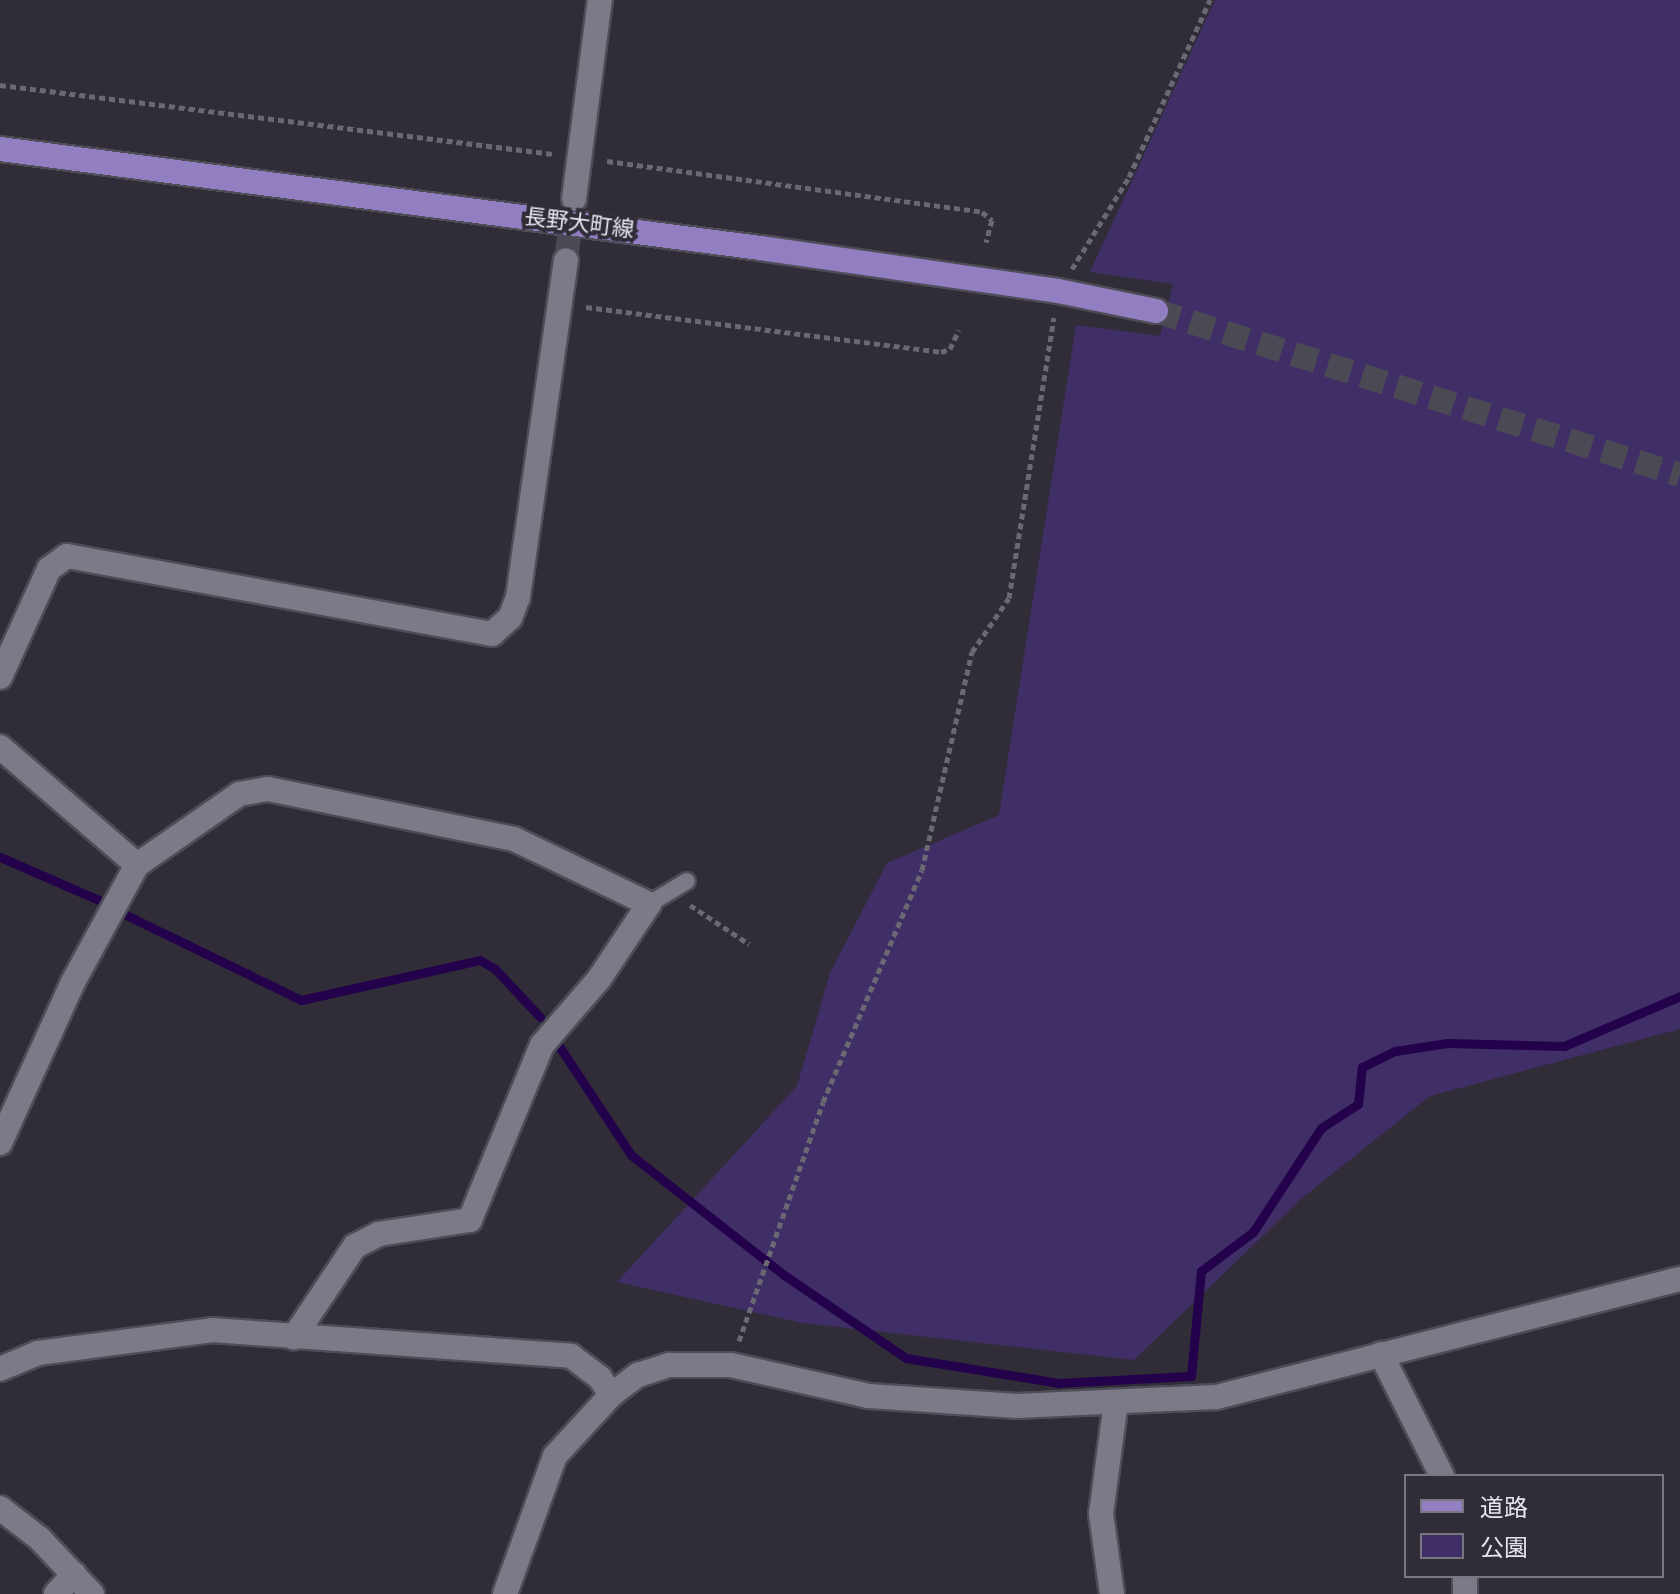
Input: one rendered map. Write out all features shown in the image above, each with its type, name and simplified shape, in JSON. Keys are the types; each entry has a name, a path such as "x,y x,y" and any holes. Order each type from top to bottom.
{"main road":[{"name":"長野大町線","path":"0,149 1058,291 1156,311"}],"street":[{"path":"574,199 600,0"},
{"path":"0,677 49,569 67,556 492,634 510,618 518,597 566,260"},
{"path":"0,747 137,865"},
{"path":"0,1143 72,984 137,865 239,794 268,789 514,839 649,904 599,979 542,1045 470,1220 379,1234 355,1246 294,1337"},
{"path":"505,1594 555,1456 611,1395 638,1375 669,1365 731,1365 869,1396 1017,1406 1217,1397 1680,1279"},
{"path":"0,1369 38,1353 190,1330 571,1356 600,1378 611,1395"},
{"path":"1381,1354 1441,1474"},
{"path":"1112,1594 1101,1514 1116,1402"},
{"path":"0,1508 92,1594"},
{"path":"56,1594 74,1574"}],"lane":[{"path":"649,904 687,881"}],"path":[{"path":"731,1365 823,1102 922,870 972,652 1009,598 1058,291 1129,177 1210,0"},
{"path":"0,85 580,157 982,212 992,220 986,242"},
{"path":"562,303 941,352 950,349 959,330"},
{"path":"671,893 749,944"}],"green space":[{"path":"1215,0 1680,0 1680,1029 1430,1096 1302,1198 1134,1360 803,1323 617,1282 797,1086 830,973 887,863 999,815 1076,325 1160,336 1173,284 1090,272"}],"waterway":[{"path":"0,857 99,900"},
{"path":"124,914 301,1000 480,960 495,969 540,1017"},
{"path":"557,1043 631,1155 784,1275 906,1358 1058,1383 1191,1376 1201,1271 1253,1232 1321,1128 1358,1104 1362,1067 1395,1051 1447,1043 1564,1046 1680,996"}],"tunnel":[{"path":"566,260 573,205"},
{"path":"1156,311 1680,475"}]}
